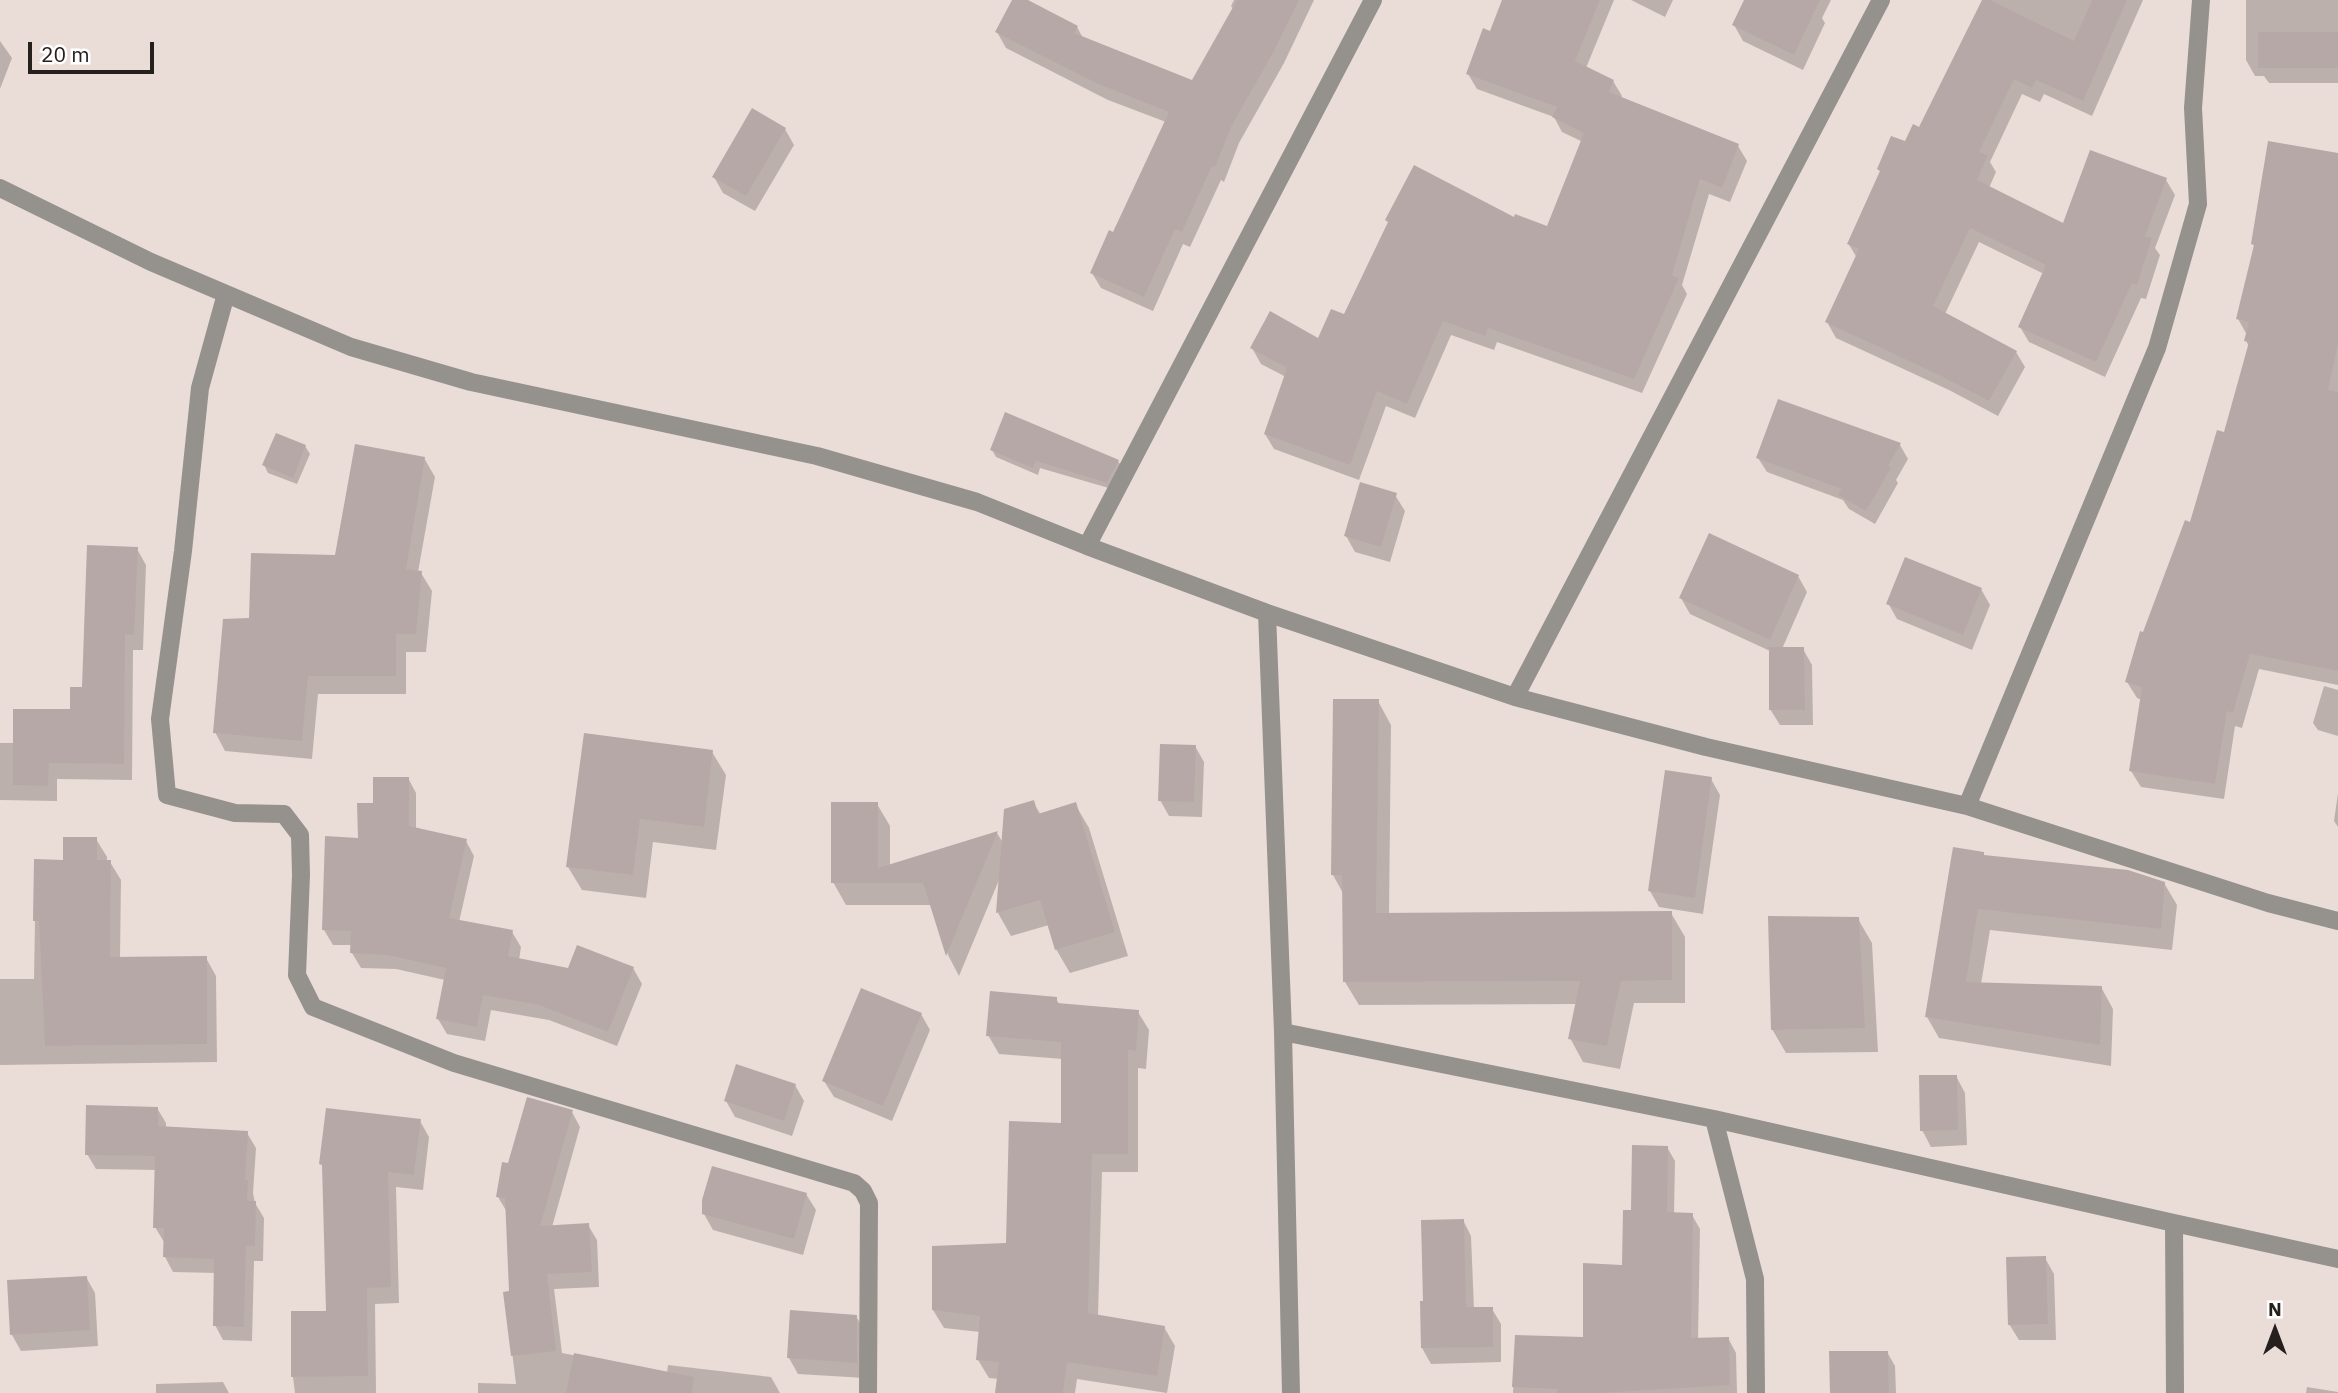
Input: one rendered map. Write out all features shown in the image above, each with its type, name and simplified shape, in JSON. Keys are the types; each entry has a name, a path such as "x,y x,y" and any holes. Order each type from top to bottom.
{"street":[{"path":"1087,546 1373,0"},
{"path":"1515,697 1881,0"},
{"path":"1967,806 2157,348 2198,204 2193,108 2201,0"},
{"path":"0,188 151,262 365,351 471,382 817,456 977,502 1087,546 1267,612 1515,697 1706,747 1967,806 2268,903 2338,921"},
{"path":"226,294 200,388 183,551 160,719 167,795 235,813 285,814 300,835 297,975 313,1007 454,1063 854,1183 863,1191 869,1203 868,1393"},
{"path":"1267,612 1283,1032 1291,1393"},
{"path":"1283,1032 1714,1119 2338,1259"},
{"path":"1714,1119 1755,1279 1756,1393"},
{"path":"2174,1223 2175,1393"}],"building":[{"path":"1012,0 1028,0 1078,26 1074,33 1192,80 1237,0 1299,0 1231,127 1215,167 1212,166 1182,232 1175,229 1144,297 1090,273 1109,230 1113,232 1169,112 1098,84 995,32"},
{"path":"1502,0 1600,0 1575,61 1614,80 1609,92 1739,144 1722,188 1700,179 1672,275 1679,278 1634,379 1488,328 1485,336 1443,321 1407,404 1377,391 1350,465 1264,434 1287,368 1250,348 1270,311 1318,338 1331,309 1344,314 1388,222 1385,220 1414,165 1514,217 1515,214 1547,226 1584,133 1552,117 1557,107 1466,74 1483,28 1490,31"},
{"path":"1744,0 1820,0 1794,55 1732,25"},
{"path":"1982,0 1990,0 2074,41 2092,0 2127,0 2083,101 2036,80 2032,88 2014,79 1979,152 1988,155 1977,180 2063,223 2090,150 2167,178 2145,236 2152,238 2137,285 2132,283 2096,362 2018,327 2046,265 1970,228 1933,306 2017,351 1989,401 1825,322 1859,249 1847,244 1880,171 1877,169 1891,136 1905,141 1913,124 1919,127"},
{"path":"2258,32 2338,32 2338,68 2258,68"},
{"path":"752,108 786,128 746,196 712,177"},
{"path":"2268,141 2338,153 2338,344 2328,390 2338,392 2338,671 2250,654 2233,713 2227,711 2215,784 2129,771 2142,687 2125,682 2140,631 2143,632 2185,520 2190,522 2217,430 2224,432 2249,342 2244,341 2249,322 2236,319 2254,245 2251,244"},
{"path":"1778,399 1901,443 1888,466 1891,468 1866,511 1838,495 1842,489 1756,458"},
{"path":"1005,412 1119,460 1107,483 1036,461 1033,468 990,450"},
{"path":"276,433 306,445 293,478 262,465"},
{"path":"355,444 425,457 406,569 422,571 416,634 396,634 396,676 308,676 302,741 213,733 223,619 249,618 251,553 335,555"},
{"path":"1360,482 1397,493 1381,547 1344,536"},
{"path":"1709,533 1799,575 1770,640 1679,598"},
{"path":"87,545 138,547 134,635 125,634 124,764 49,763 48,786 13,785 13,709 70,709 70,687 82,687"},
{"path":"1905,557 1982,588 1963,635 1886,604"},
{"path":"1769,647 1804,647 1805,710 1769,710"},
{"path":"1333,699 1379,699 1376,913 1672,911 1672,980 1621,981 1607,1046 1568,1039 1580,981 1343,982 1342,875 1331,875"},
{"path":"584,733 713,750 704,827 640,819 633,875 566,867"},
{"path":"1160,744 1196,745 1194,802 1158,801"},
{"path":"1665,770 1712,777 1695,898 1648,891"},
{"path":"373,777 409,777 409,826 467,839 449,918 513,930 508,956 568,968 577,945 634,967 608,1032 539,1005 483,995 477,1027 436,1019 446,968 387,955 350,953 351,931 322,930 325,836 358,838 357,803 373,803"},
{"path":"1034,800 1038,814 1076,802 1115,932 1055,950 1040,900 996,913 1004,809"},
{"path":"831,802 878,802 878,868 998,831 946,956 923,883 831,883"},
{"path":"63,837 97,837 97,860 111,860 110,957 207,956 207,1044 45,1046 39,921 33,921 34,859 63,860"},
{"path":"1953,847 1984,852 1984,855 2128,870 2165,882 2161,929 1978,909 1966,982 2102,986 2100,1045 1925,1017"},
{"path":"1768,916 1859,917 1865,1028 1771,1030"},
{"path":"861,988 922,1013 883,1106 822,1081"},
{"path":"990,991 1057,997 1057,1003 1139,1010 1136,1051 1128,1050 1128,1154 1092,1154 1088,1313 1165,1326 1157,1376 1067,1362 1063,1393 995,1393 999,1362 976,1360 980,1316 932,1310 932,1246 1006,1243 1009,1121 1061,1123 1061,1042 986,1036"},
{"path":"736,1064 796,1084 784,1121 724,1101"},
{"path":"1919,1075 1957,1075 1958,1130 1920,1131"},
{"path":"527,1097 573,1110 540,1226 589,1223 592,1272 547,1274 556,1351 511,1356 503,1292 509,1291 505,1198 496,1197 502,1162 508,1163"},
{"path":"86,1105 158,1107 158,1126 248,1131 245,1180 248,1180 247,1201 256,1201 255,1246 246,1246 244,1327 213,1326 214,1259 163,1257 164,1228 153,1228 155,1156 85,1155"},
{"path":"326,1108 421,1119 414,1175 388,1172 391,1287 367,1288 368,1376 291,1377 291,1311 326,1311 322,1165 319,1164"},
{"path":"1632,1145 1668,1146 1667,1212 1693,1213 1691,1338 1729,1337 1730,1385 1601,1393 1557,1393 1557,1389 1512,1387 1515,1335 1583,1337 1583,1263 1622,1265 1623,1210 1631,1210"},
{"path":"712,1166 807,1193 794,1239 702,1214 702,1200"},
{"path":"1464,1219 1466,1307 1493,1307 1493,1347 1421,1348 1421,1220"},
{"path":"2046,1256 2048,1324 2008,1325 2006,1257"},
{"path":"87,1276 90,1330 10,1335 7,1280"},
{"path":"790,1310 857,1315 857,1363 787,1358"},
{"path":"1829,1351 1888,1351 1889,1393 1830,1393"},
{"path":"574,1353 694,1377 692,1393 566,1393"}]}
